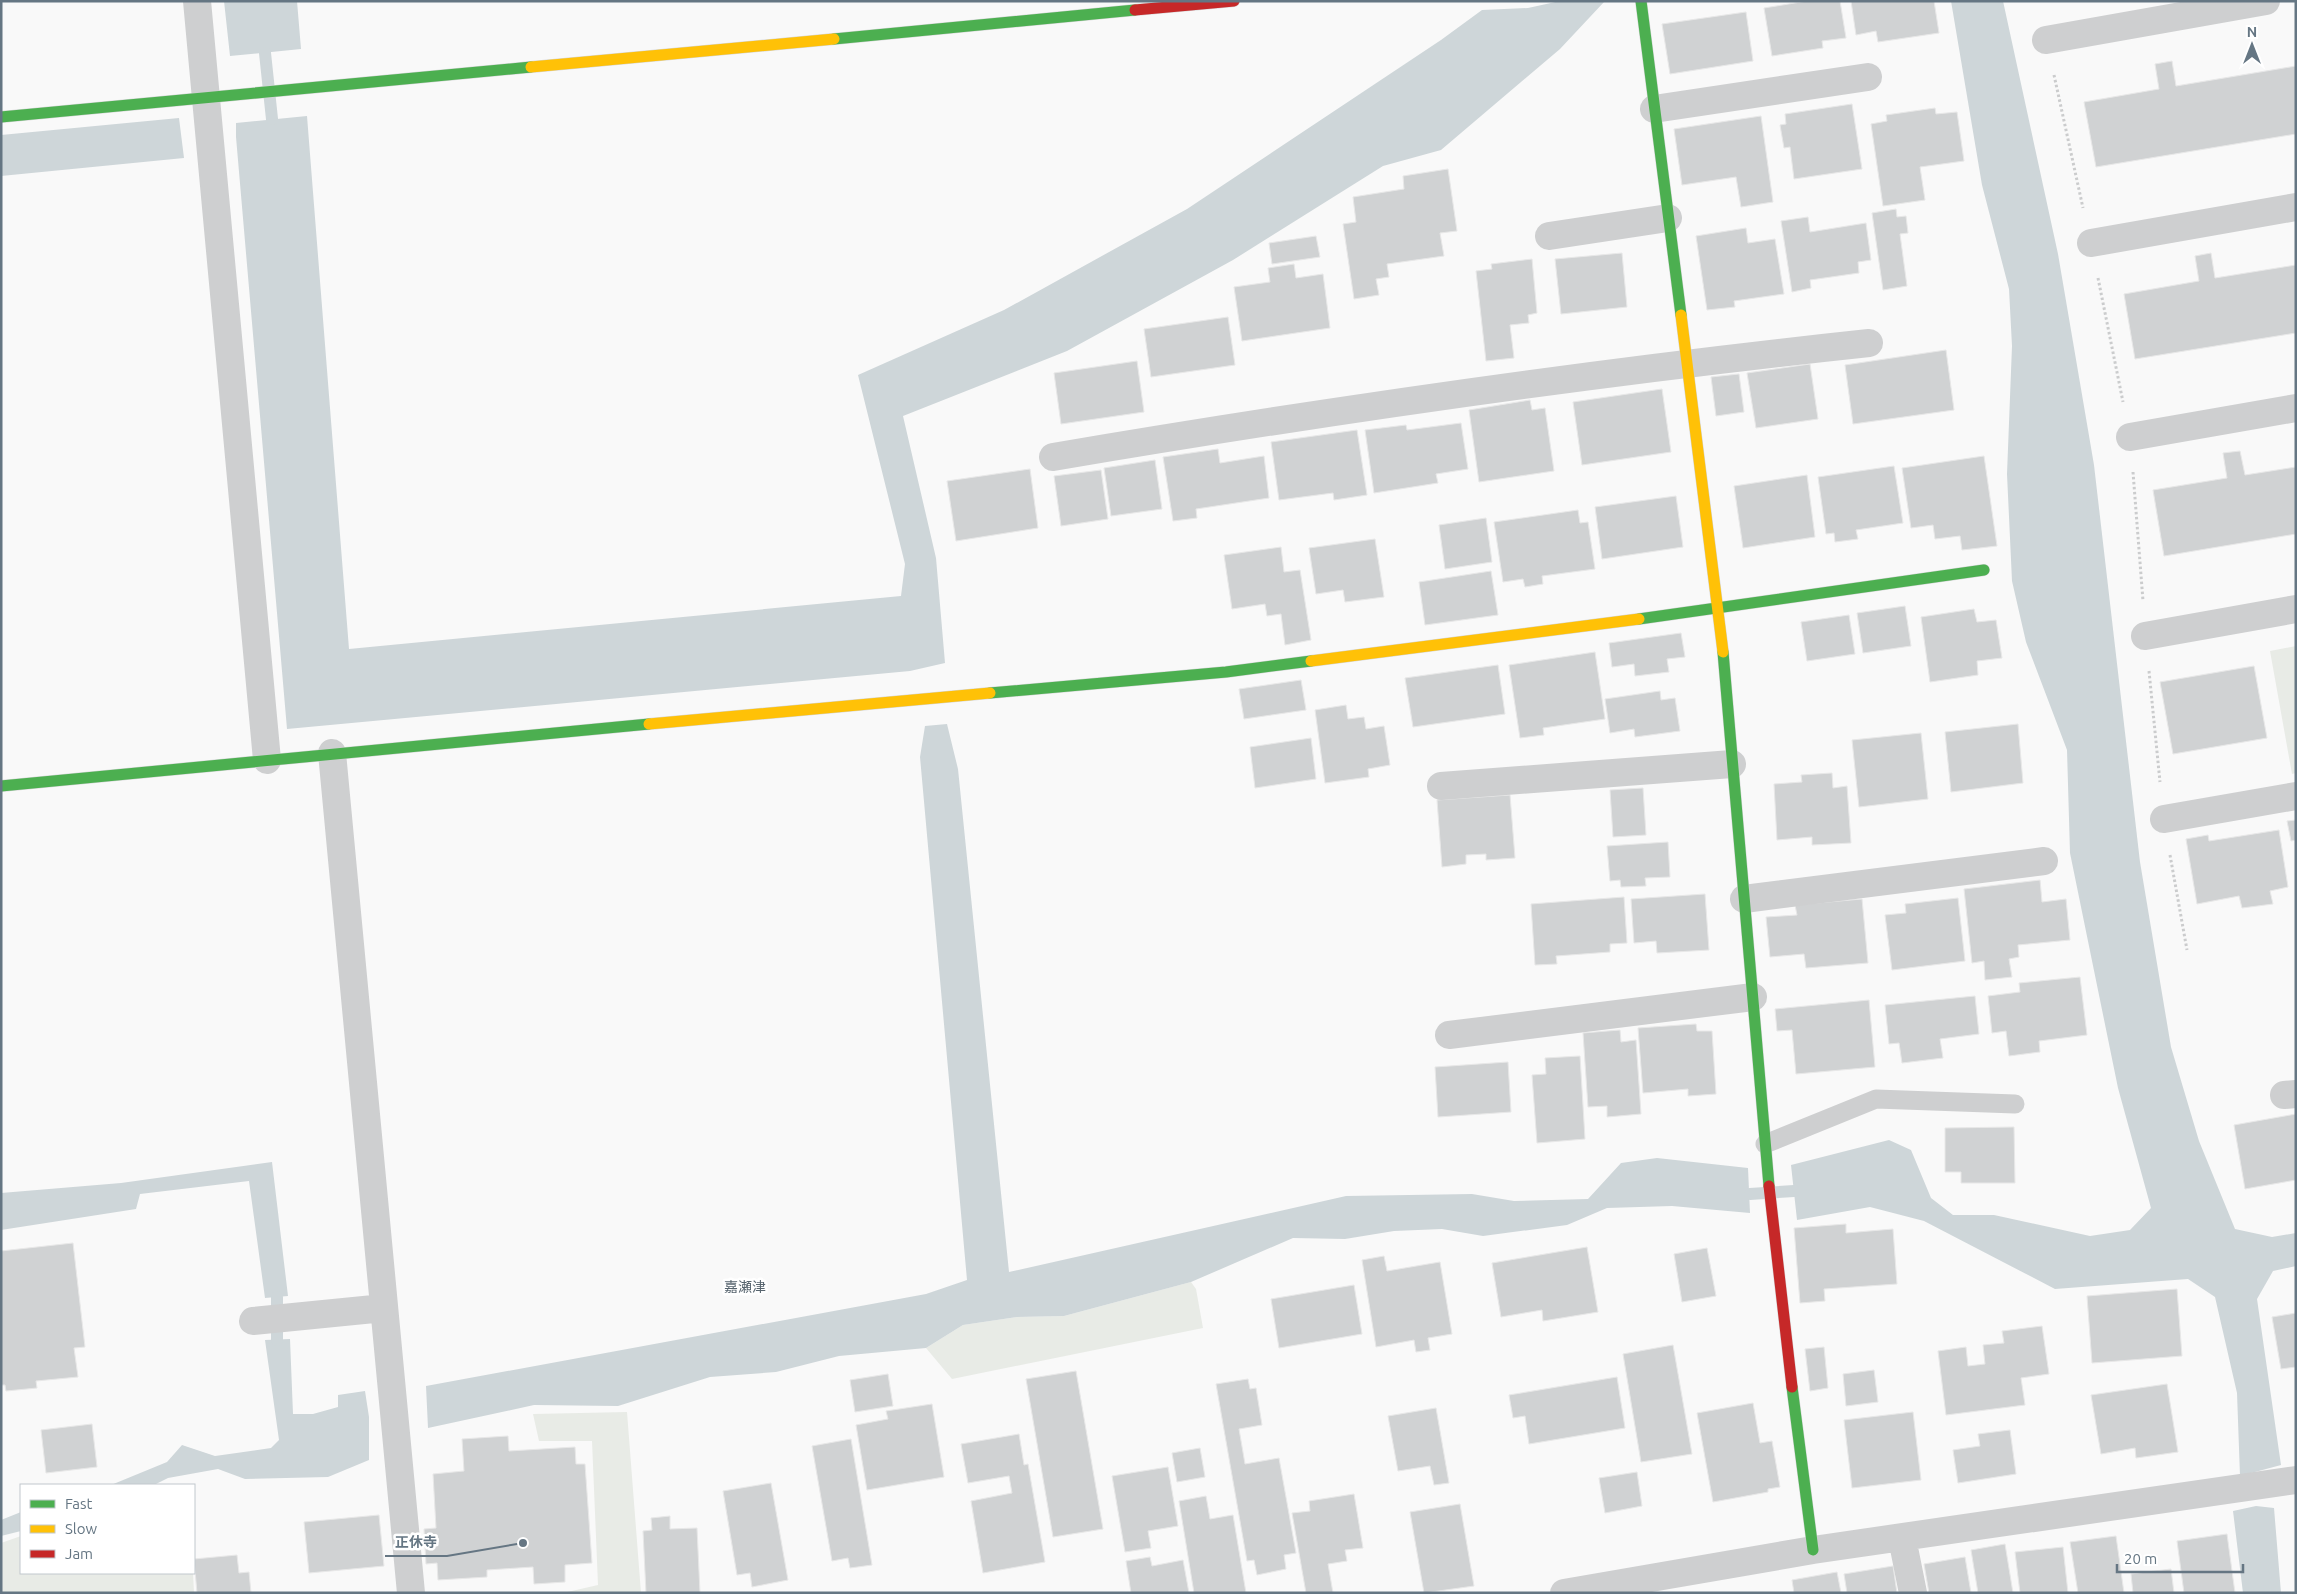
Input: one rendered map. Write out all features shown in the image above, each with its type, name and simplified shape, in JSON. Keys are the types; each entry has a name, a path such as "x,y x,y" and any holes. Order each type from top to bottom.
{"street":[{"path":"197,1 268,760"},
{"path":"1,117 1234,1"},
{"path":"1641,1 1719,609 1772,1236 1813,1550"},
{"path":"2046,40 2266,1"},
{"path":"1654,110 1868,77"},
{"path":"2091,244 2296,207"},
{"path":"1548,236 1668,218"},
{"path":"1053,457 1286,418 1686,363 1869,343"},
{"path":"2130,437 2296,408"},
{"path":"1,786 1226,672 1719,609 1984,570"},
{"path":"2145,636 2296,609"},
{"path":"332,754 411,1593"},
{"path":"1441,786 1732,764"},
{"path":"2164,819 2296,796"},
{"path":"1744,899 2044,861"},
{"path":"1450,1035 1753,997"},
{"path":"253,1322 384,1308"},
{"path":"1564,1593 1813,1550 2296,1480"},
{"path":"1902,1538 1913,1593"}],"lane":[{"path":"1766,1149 1876,1099 2015,1104"}],"path":[{"path":"2046,40 2091,244 2130,437 2145,636 2164,819 2187,950"}],"shaded area":[{"path":"224,1 297,1 301,49 230,56"},
{"path":"1560,1 1604,2 1560,49 1441,150 1383,166 1233,260 1067,351 903,416 936,558 945,663 910,671 287,729 236,123 307,116 349,649 901,596 905,564 858,375 1004,310 1187,209 1441,40 1482,10 1528,8"},
{"path":"1951,1 2003,1 2058,254 2094,465 2140,862 2171,1047 2199,1141 2235,1229 2272,1237 2296,1233 2296,1266 2273,1271 2257,1299 2281,1465 2240,1476 2237,1393 2215,1297 2188,1279 2055,1289 1924,1221 1870,1207 1797,1220 1791,1165 1889,1140 1911,1150 1931,1198 1953,1215 1994,1215 2090,1236 2130,1230 2151,1208 2118,1088 2070,853 2067,750 2026,642 2012,581 2007,474 2012,346 2009,289 1982,185"},
{"path":"179,118 184,158 1,176 1,135"},
{"path":"2296,646 2296,773 2292,774 2270,651"},
{"path":"947,724 958,769 1009,1272 1346,1196 1472,1194 1514,1201 1588,1199 1621,1163 1657,1158 1748,1168 1750,1213 1672,1206 1607,1208 1567,1225 1483,1236 1442,1229 1394,1231 1345,1239 1293,1238 1191,1282 1064,1316 1017,1317 963,1325 926,1348 839,1356 776,1372 710,1377 618,1406 534,1405 428,1428 426,1386 926,1294 967,1280 920,757 925,726"},
{"path":"272,1162 288,1296 265,1298 249,1181 140,1194 136,1209 1,1230 1,1193 121,1183"},
{"path":"1191,1282 1196,1289 1203,1328 952,1379 926,1348 963,1325 1017,1317 1064,1316"},
{"path":"290,1339 293,1414 313,1414 338,1407 338,1395 365,1391 369,1417 369,1460 328,1477 245,1479 218,1469 168,1478 156,1484 113,1484 167,1462 182,1445 215,1456 271,1448 279,1440 265,1340"},
{"path":"627,1412 641,1593 563,1593 598,1585 592,1441 539,1441 533,1414"},
{"path":"2256,1506 2274,1508 2281,1593 2243,1593 2233,1511"},
{"path":"20,1512 20,1531 1,1536 1,1520"},
{"path":"20,1536 20,1574 193,1574 194,1593 1,1593 1,1543"}],"building":[{"path":"1807,1 1840,1 1846,38 1822,41 1823,48 1772,56 1764,8"},
{"path":"1851,1 1934,1 1939,33 1878,42 1876,31 1856,35"},
{"path":"1746,12 1753,61 1670,74 1662,24"},
{"path":"2172,61 2176,86 2296,66 2296,134 2096,167 2084,102 2159,89 2155,64"},
{"path":"1852,104 1862,169 1794,179 1790,147 1784,148 1780,125 1786,124 1785,114"},
{"path":"1935,108 1936,114 1957,112 1964,161 1920,167 1925,200 1883,206 1871,124 1887,121 1886,115"},
{"path":"1761,116 1773,202 1741,207 1736,177 1682,185 1674,129"},
{"path":"1448,169 1457,231 1440,233 1444,256 1387,264 1389,277 1376,279 1379,295 1354,299 1343,224 1356,222 1353,197 1404,189 1403,176"},
{"path":"1896,209 1897,217 1906,216 1908,233 1900,234 1907,286 1883,290 1872,213"},
{"path":"1808,217 1810,232 1866,223 1871,260 1858,262 1859,273 1810,280 1811,288 1792,292 1781,221"},
{"path":"1746,228 1748,243 1775,239 1784,294 1734,301 1735,307 1707,310 1696,236"},
{"path":"1316,236 1320,257 1272,264 1269,243"},
{"path":"1622,253 1627,307 1561,314 1555,259"},
{"path":"2211,253 2215,278 2296,265 2296,333 2135,359 2124,294 2199,281 2195,256"},
{"path":"1532,259 1537,313 1528,315 1529,323 1510,325 1514,358 1486,361 1476,271 1492,269 1491,264"},
{"path":"1294,264 1296,278 1323,274 1330,328 1242,341 1234,287 1270,282 1268,268"},
{"path":"1228,317 1235,365 1151,377 1144,329"},
{"path":"1946,350 1954,410 1853,424 1845,365"},
{"path":"1137,361 1144,412 1061,424 1054,373"},
{"path":"1810,364 1818,419 1756,428 1747,373"},
{"path":"1739,374 1744,412 1716,416 1711,377"},
{"path":"1662,389 1671,452 1582,465 1573,402"},
{"path":"1530,400 1532,410 1545,408 1554,471 1479,482 1469,410"},
{"path":"1461,423 1468,469 1436,474 1438,483 1374,493 1365,430 1406,425 1407,430"},
{"path":"1357,430 1367,495 1334,500 1333,493 1279,500 1271,442"},
{"path":"1218,449 1220,463 1264,456 1269,498 1196,509 1197,518 1173,521 1163,457"},
{"path":"2240,451 2245,475 2296,467 2296,534 2164,556 2153,490 2227,478 2223,453"},
{"path":"1984,456 1997,546 1962,550 1960,536 1935,539 1933,525 1911,528 1902,468"},
{"path":"1155,460 1162,509 1111,516 1104,468"},
{"path":"1894,466 1903,523 1856,530 1858,539 1835,542 1834,533 1826,534 1818,477"},
{"path":"1030,469 1038,528 956,541 947,481"},
{"path":"1101,470 1108,519 1061,526 1054,476"},
{"path":"1807,475 1815,537 1743,548 1734,486"},
{"path":"1676,496 1683,547 1602,559 1595,507"},
{"path":"1578,510 1580,523 1588,522 1595,569 1542,576 1543,584 1525,587 1523,579 1503,582 1494,522"},
{"path":"1486,518 1492,562 1445,569 1439,525"},
{"path":"1375,539 1384,597 1345,602 1343,590 1316,594 1309,548"},
{"path":"1281,547 1284,572 1300,570 1311,640 1285,645 1281,614 1267,616 1265,604 1232,609 1224,555"},
{"path":"1491,571 1498,615 1425,625 1419,582"},
{"path":"1905,606 1911,646 1863,653 1857,613"},
{"path":"1974,609 1977,622 1996,620 2002,658 1977,661 1978,675 1930,682 1921,617"},
{"path":"1849,615 1855,654 1807,661 1801,622"},
{"path":"1681,633 1685,657 1667,659 1669,672 1635,676 1634,664 1612,667 1609,643"},
{"path":"1595,652 1605,719 1543,728 1544,735 1520,738 1509,665"},
{"path":"1498,665 1505,714 1413,727 1405,678"},
{"path":"2254,666 2267,738 2173,754 2160,682"},
{"path":"1301,680 1306,710 1244,719 1239,689"},
{"path":"1660,691 1661,700 1675,698 1680,731 1635,737 1634,729 1610,733 1605,699"},
{"path":"1346,705 1348,719 1364,717 1366,729 1384,726 1390,765 1368,769 1369,777 1325,783 1315,710"},
{"path":"2018,724 2023,783 1951,792 1945,732"},
{"path":"1921,733 1928,799 1859,807 1852,740"},
{"path":"1311,738 1316,779 1255,788 1250,747"},
{"path":"1832,773 1833,788 1847,786 1851,843 1812,845 1812,837 1777,840 1774,784 1802,782 1801,775"},
{"path":"1643,788 1646,835 1613,837 1610,790"},
{"path":"1510,795 1515,858 1486,860 1486,854 1466,855 1466,864 1442,867 1437,800"},
{"path":"2296,820 2296,840 2291,841 2287,821"},
{"path":"2279,830 2288,887 2270,891 2273,904 2242,908 2239,896 2197,904 2186,839 2208,835 2209,841"},
{"path":"1668,842 1670,877 1645,878 1646,886 1621,887 1620,880 1610,881 1607,846"},
{"path":"2040,880 2042,902 2066,899 2070,940 2018,945 2019,957 2009,959 2012,977 1985,980 1984,961 1972,963 1964,889"},
{"path":"1705,894 1709,950 1657,953 1656,941 1634,943 1631,899"},
{"path":"1624,897 1627,943 1610,944 1610,952 1556,956 1557,964 1535,965 1531,904"},
{"path":"1958,898 1965,961 1892,970 1885,915 1906,913 1905,904"},
{"path":"1862,899 1868,963 1806,968 1804,954 1770,957 1766,917 1797,915 1795,905"},
{"path":"2080,977 2087,1035 2039,1041 2040,1052 2009,1056 2006,1031 1992,1033 1988,996 2020,992 2019,983"},
{"path":"1975,996 1979,1034 1940,1039 1943,1058 1902,1063 1899,1043 1889,1044 1885,1005"},
{"path":"1869,1000 1875,1067 1796,1074 1792,1030 1777,1031 1775,1009"},
{"path":"1696,1024 1697,1031 1712,1031 1716,1094 1688,1096 1688,1089 1643,1093 1638,1028"},
{"path":"1620,1030 1621,1042 1636,1040 1641,1114 1607,1117 1607,1106 1588,1107 1583,1033"},
{"path":"1580,1056 1585,1139 1537,1143 1532,1075 1546,1074 1545,1058"},
{"path":"1508,1062 1511,1112 1438,1117 1435,1067"},
{"path":"2296,1114 2296,1180 2245,1189 2234,1125"},
{"path":"2014,1127 2015,1183 1961,1183 1961,1172 1945,1172 1945,1128"},
{"path":"1846,1224 1846,1233 1893,1229 1897,1284 1824,1289 1825,1301 1800,1303 1794,1228"},
{"path":"73,1243 85,1347 74,1348 78,1377 36,1381 37,1388 6,1391 5,1385 1,1385 1,1251"},
{"path":"1587,1247 1598,1312 1543,1321 1542,1310 1501,1317 1492,1263"},
{"path":"1707,1248 1716,1296 1682,1302 1674,1254"},
{"path":"1384,1256 1387,1271 1440,1262 1452,1334 1428,1338 1430,1350 1416,1352 1414,1340 1376,1347 1362,1260"},
{"path":"1354,1285 1362,1334 1279,1348 1271,1299"},
{"path":"2177,1289 2182,1356 2092,1363 2087,1296"},
{"path":"2296,1313 2296,1367 2281,1369 2272,1317"},
{"path":"2042,1326 2049,1374 2021,1378 2025,1405 1946,1415 1938,1351 1966,1347 1968,1366 1985,1364 1983,1345 2004,1343 2002,1331"},
{"path":"1673,1345 1692,1454 1641,1462 1623,1354"},
{"path":"1824,1347 1828,1388 1810,1391 1805,1349"},
{"path":"1874,1370 1878,1402 1846,1406 1843,1374"},
{"path":"1076,1371 1103,1529 1053,1537 1026,1379"},
{"path":"888,1374 893,1406 855,1412 850,1380"},
{"path":"1617,1377 1625,1428 1529,1444 1525,1416 1513,1418 1509,1395"},
{"path":"1248,1379 1250,1389 1256,1388 1262,1425 1239,1429 1245,1464 1279,1458 1296,1553 1284,1555 1286,1569 1257,1575 1254,1560 1247,1561 1216,1384"},
{"path":"2167,1384 2178,1452 2136,1458 2135,1448 2101,1454 2091,1395"},
{"path":"1753,1403 1760,1443 1772,1441 1780,1487 1768,1489 1768,1492 1713,1502 1697,1413"},
{"path":"932,1404 944,1477 867,1490 856,1425 888,1419 886,1411"},
{"path":"1436,1408 1449,1483 1434,1485 1430,1466 1398,1471 1388,1416"},
{"path":"1913,1412 1921,1480 1852,1488 1844,1420"},
{"path":"92,1424 97,1467 46,1473 41,1430"},
{"path":"2010,1430 2016,1474 1958,1483 1953,1450 1980,1446 1978,1434"},
{"path":"1019,1434 1024,1465 1028,1464 1045,1562 983,1573 971,1501 1012,1493 1009,1476 968,1483 961,1444"},
{"path":"508,1436 509,1451 575,1447 576,1464 585,1464 592,1563 565,1565 565,1582 534,1584 533,1567 487,1570 487,1577 438,1580 437,1563 426,1564 424,1529 436,1528 433,1474 464,1471 462,1439"},
{"path":"851,1439 872,1565 850,1568 848,1558 832,1561 812,1446"},
{"path":"1200,1448 1205,1477 1177,1482 1172,1453"},
{"path":"1168,1467 1178,1526 1148,1531 1151,1548 1125,1552 1112,1476"},
{"path":"1637,1472 1642,1506 1605,1513 1599,1478"},
{"path":"771,1483 788,1580 752,1587 750,1573 737,1575 723,1491"},
{"path":"1354,1494 1363,1548 1345,1550 1347,1561 1328,1564 1333,1593 1306,1593 1292,1513 1310,1511 1309,1501"},
{"path":"1206,1496 1210,1519 1233,1515 1246,1593 1194,1593 1179,1501"},
{"path":"1460,1504 1474,1586 1424,1593 1410,1512"},
{"path":"379,1515 384,1566 309,1573 304,1522"},
{"path":"670,1516 670,1529 697,1528 700,1593 646,1593 643,1531 652,1530 651,1518"},
{"path":"2227,1534 2235,1593 2184,1593 2177,1541"},
{"path":"2116,1536 2124,1593 2078,1593 2070,1542"},
{"path":"2005,1544 2013,1593 1978,1593 1971,1550"},
{"path":"2063,1547 2068,1593 2020,1593 2015,1552"},
{"path":"237,1555 239,1573 249,1572 251,1593 197,1593 195,1559"},
{"path":"1150,1557 1152,1566 1183,1560 1189,1593 1131,1593 1126,1561"},
{"path":"1965,1557 1971,1593 1929,1593 1924,1564"},
{"path":"1893,1566 1897,1593 1847,1593 1844,1574"},
{"path":"2171,1569 2174,1593 2133,1593 2131,1574"},
{"path":"1837,1572 1841,1593 1794,1593 1792,1580"}],"waterway":[{"path":"265,53 272,119"},
{"path":"1750,1194 1794,1191"},
{"path":"277,1297 277,1340"}],"traffic: fast":[{"path":"1641,1 1681,315"},
{"path":"834,39 1135,10"},
{"path":"1,117 531,67"},
{"path":"1639,619 1984,570"},
{"path":"1723,652 1769,1186"},
{"path":"990,693 1226,672 1311,661"},
{"path":"1,786 649,724"},
{"path":"1792,1387 1813,1550"}],"traffic: slow":[{"path":"531,67 834,39"},
{"path":"1681,315 1723,652"},
{"path":"1311,661 1639,619"},
{"path":"649,724 990,693"}],"traffic: jam":[{"path":"1135,10 1234,1"},
{"path":"1769,1186 1792,1387"}],"place":[{"name":"正休寺","path":"523,1543"}],"district":[{"name":"嘉瀬津","path":"745,1287"}]}
